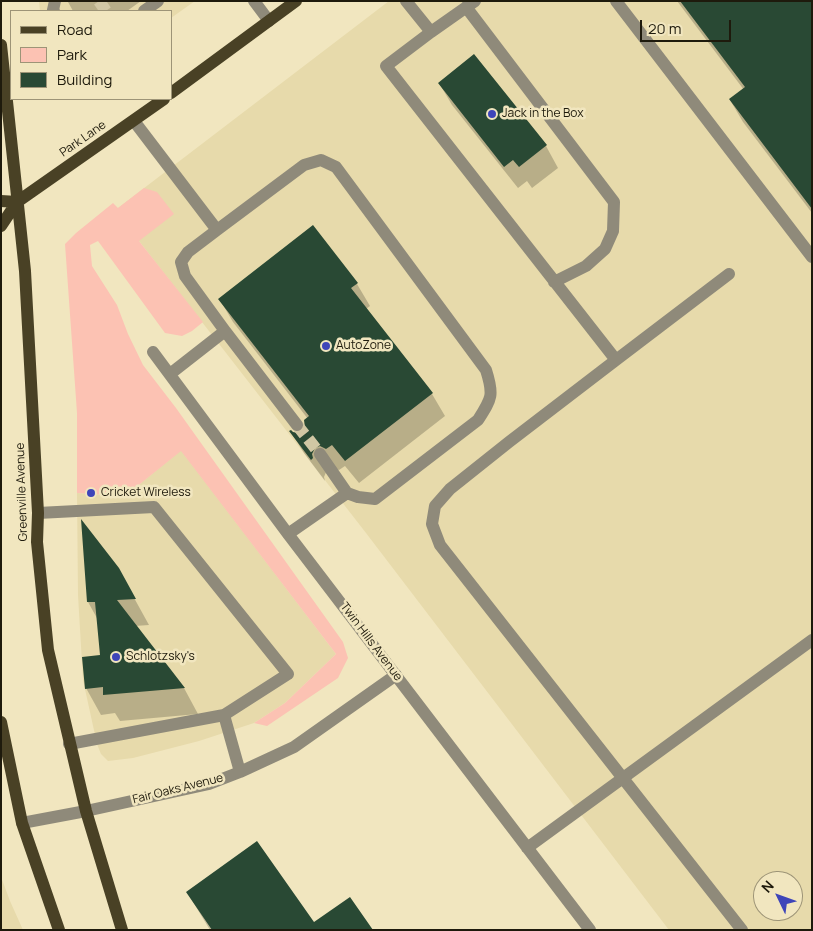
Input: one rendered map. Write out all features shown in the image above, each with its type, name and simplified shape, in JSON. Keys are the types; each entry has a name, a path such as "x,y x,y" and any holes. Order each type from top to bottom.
{"main road":[{"path":"172,92 296,1"},
{"name":"Greenville Avenue","path":"1,45 25,271 38,513 37,542 48,650 86,811 122,930"},
{"name":"Park Lane","path":"1,226 17,202 163,100"},
{"path":"1,201 17,202"},
{"path":"1,722 22,823 59,930"}],"street":[{"path":"145,10 158,1"},
{"path":"254,1 269,21"},
{"path":"406,1 431,32"},
{"path":"616,1 812,258"},
{"path":"554,282 586,266 605,249 613,231 614,202 471,4 386,66 554,282 616,360"},
{"path":"134,121 217,230"},
{"path":"297,425 185,276 181,262 188,252 304,165 321,160 336,167 486,370 492,388 488,403 478,420 374,499 358,497 348,493 320,454"},
{"path":"729,274 508,442 450,490 434,506 432,524 440,545 742,930"},
{"path":"170,374 225,331"},
{"name":"Twin Hills Avenue","path":"153,352 288,534 590,930"},
{"path":"288,534 348,493"},
{"path":"38,513 154,507 288,674 224,715 69,744"},
{"path":"527,848 812,640"},
{"name":"Fair Oaks Avenue","path":"22,823 209,784 240,772 294,747 396,675"},
{"path":"224,715 240,772"}],"shaded area":[{"path":"39,1 195,1 172,17 172,10 40,10"},
{"path":"389,1 812,1 812,930 669,930 366,533 139,241 118,208"},
{"path":"181,450 336,654 285,703 254,723 199,741 133,758 108,761 101,754 97,744 83,680 78,595 77,493 125,496"},
{"path":"1,877 10,901 23,930 1,930"}],"green space":[{"path":"144,188 157,192 174,214 139,241 203,322 182,336 165,333 98,241 90,245 92,266 117,305 143,365 176,408 343,642 348,658 338,678 267,726 254,723 285,703 336,654 181,451 125,496 77,493 77,413 65,244 113,203 118,208"}],"building":[{"path":"680,1 812,1 812,209 729,99 745,87"},
{"name":"Jack in the Box","path":"474,54 547,145 519,167 513,160 504,167 438,83"},
{"name":"AutoZone","path":"313,225 358,283 351,288 433,393 345,461 332,445 326,449 320,446 315,448 311,460 289,431 302,432 305,428 304,420 309,416 218,299"},
{"path":"81,519 119,568 136,599 117,600 185,688 103,695 103,687 85,689 82,657 100,655 95,602 87,602"},
{"path":"257,841 314,922 350,897 373,930 212,930 186,892"}],"tunnel":[{"path":"99,1 105,10"},
{"path":"297,425 320,454"}],"place":[{"name":"Jack in the Box","path":"492,114"},
{"name":"AutoZone","path":"326,346"},
{"name":"Cricket Wireless","path":"91,493"},
{"name":"Schlotzsky's","path":"116,657"}]}
